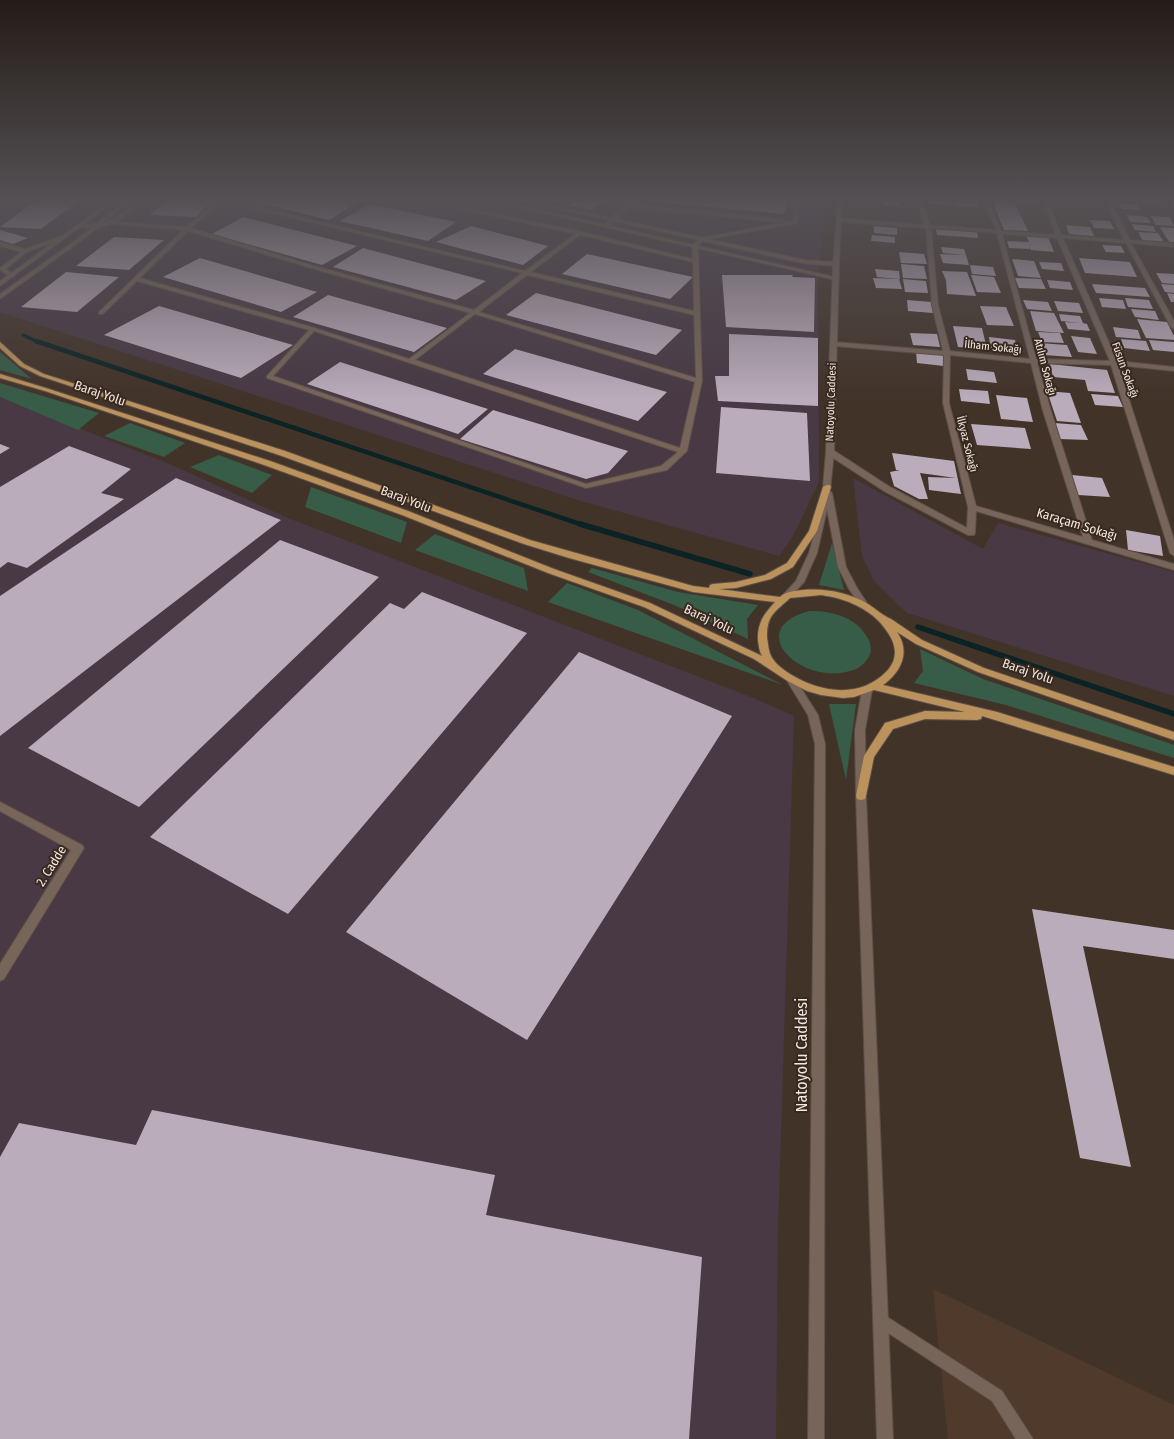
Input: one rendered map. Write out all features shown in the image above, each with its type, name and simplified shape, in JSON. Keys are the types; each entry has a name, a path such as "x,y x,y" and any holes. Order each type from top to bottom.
{"main road":[{"name":"Baraj Yolu","path":"0,344 22,365 42,375 282,453 550,549 693,589 785,597"},
{"name":"Baraj Yolu","path":"0,376 48,390 263,462 404,513 551,571 647,605 773,666 791,679"},
{"path":"693,589 736,585 761,579 768,577 790,565 813,531 827,488"},
{"path":"773,666 764,651 762,630 767,616 785,597 827,593 865,606 881,616 892,630 899,646 898,663 887,679 871,688 855,694 832,694 810,688 791,679"},
{"name":"Baraj Yolu","path":"881,616 919,642 981,670 1174,736"},
{"path":"871,688 996,716 1174,771"},
{"path":"861,796 870,756 889,726 925,715 996,716"}],"street":[{"path":"6,266 2,269 12,276 26,277"},
{"path":"0,284 25,266"},
{"path":"0,297 41,266"},
{"path":"101,313 149,266"},
{"path":"310,266 474,312 699,382"},
{"path":"494,266 697,314"},
{"path":"410,361 536,266"},
{"path":"312,329 269,377 586,486 664,468 683,451 699,382 695,266"},
{"path":"784,266 836,278"},
{"name":"Natoyolu Caddesi","path":"785,597 800,582 813,553 820,527 827,488 830,452 836,266"},
{"name":"İlkyaz Sokağı","path":"830,452 888,489 971,533 972,507 946,403 947,353 935,305 932,266"},
{"name":"Atılım Sokağı","path":"1008,266 1047,411 1088,540"},
{"name":"Füsun Sokağı","path":"1072,266 1114,363 1174,553"},
{"path":"1141,266 1174,327"},
{"path":"136,279 312,329 683,451"},
{"name":"İlham Sokağı","path":"834,344 947,353 1033,362 1114,363 1174,369"},
{"path":"827,488 842,567 853,589 865,606"},
{"name":"Karaçam Sokağı","path":"972,507 1088,540 1174,568"},
{"name":"Natoyolu Caddesi","path":"791,679 813,714 820,744 816,1439"},
{"path":"871,688 860,730 861,796 885,1439"},
{"name":"2. Cadde","path":"0,806 78,848 0,975"}],"lane":[{"path":"881,1320 997,1396 1025,1439"}],"shaded area":[{"path":"0,266 819,266 818,280 819,482 793,536 779,556 581,501 0,312"},
{"path":"0,397 172,465 288,518 751,697 794,716 778,1228 776,1439 0,1439"},
{"path":"853,478 983,549 998,523 1174,572 1174,696 907,613 874,581 862,556"},
{"path":"933,1289 1174,1405 1174,1439 948,1439"}],"green space":[{"path":"0,352 32,379 0,370"},
{"path":"0,383 99,413 78,430 0,397"},
{"path":"130,423 185,443 164,457 104,436"},
{"path":"219,455 272,475 252,493 190,467"},
{"path":"311,487 407,522 401,543 305,507"},
{"path":"435,534 524,568 528,591 415,550"},
{"path":"832,543 844,590 819,585"},
{"path":"592,568 678,592 758,605 747,619 748,639 674,605 588,572"},
{"path":"567,583 638,610 783,685 548,602"},
{"path":"809,611 826,612 842,616 856,624 867,637 870,645 870,654 864,663 856,669 837,673 817,671 801,665 788,655 780,643 780,631 789,620"},
{"path":"920,649 983,679 1174,745 1174,758 1006,705 914,683 923,671"},
{"path":"829,704 856,704 846,780"}],"building":[{"path":"78,266 133,266 129,270"},
{"path":"184,266 228,266 317,292 281,312 163,277"},
{"path":"431,266 486,281 456,300 333,267"},
{"path":"572,266 643,266 693,277 670,299 562,274"},
{"path":"901,266 924,266 927,279 903,278"},
{"path":"970,266 983,266 993,267 996,276 972,274"},
{"path":"1015,266 1036,266 1041,278 1018,276"},
{"path":"1041,266 1062,266 1064,271 1042,269"},
{"path":"1082,266 1132,266 1137,277 1085,273"},
{"path":"875,269 899,271 900,279 877,277"},
{"path":"942,271 967,272 976,296 947,294 946,280"},
{"path":"66,272 119,277 77,312 21,307"},
{"path":"1156,273 1174,274 1174,284 1162,283"},
{"path":"722,275 793,275 792,277 815,278 814,332 726,327"},
{"path":"971,275 994,277 1001,293 977,292"},
{"path":"873,278 899,279 902,289 876,288"},
{"path":"1015,278 1041,279 1046,289 1019,288"},
{"path":"903,279 926,281 928,293 905,292"},
{"path":"1047,280 1070,282 1073,290 1050,288"},
{"path":"1092,284 1145,288 1150,297 1096,293"},
{"path":"1161,284 1174,285 1174,293 1165,292"},
{"path":"536,293 682,330 656,355 506,315"},
{"path":"1167,293 1174,294 1174,302 1171,302"},
{"path":"328,295 447,328 414,352 293,317"},
{"path":"1099,298 1123,300 1126,309 1102,307"},
{"path":"1125,298 1149,300 1153,309 1128,307"},
{"path":"907,300 932,302 933,313 908,311"},
{"path":"1023,300 1048,302 1052,311 1027,309"},
{"path":"1054,301 1079,303 1083,313 1058,311"},
{"path":"159,306 293,345 241,378 104,335"},
{"path":"980,306 1006,307 1014,326 987,325"},
{"path":"1131,309 1155,311 1159,320 1135,317"},
{"path":"1030,311 1054,313 1064,333 1036,331"},
{"path":"1059,314 1080,316 1083,323 1087,324 1090,331 1068,329 1065,322 1080,323 1061,321"},
{"path":"1137,319 1167,322 1174,336 1174,340 1146,338"},
{"path":"953,326 982,328 987,349 958,347"},
{"path":"1113,327 1138,330 1141,339 1116,337"},
{"path":"1038,332 1060,333 1064,343 1042,342"},
{"path":"910,333 937,334 940,347 913,345"},
{"path":"729,334 818,338 818,406 718,401 715,376 729,376"},
{"path":"1071,336 1090,338 1097,354 1078,352"},
{"path":"989,337 1015,340 1018,354 991,351"},
{"path":"1121,339 1146,341 1150,351 1124,348"},
{"path":"1149,340 1174,342 1174,352 1153,350"},
{"path":"1039,343 1067,345 1072,357 1044,355"},
{"path":"515,349 667,392 638,421 483,374"},
{"path":"916,352 943,355 944,366 917,363"},
{"path":"340,362 488,409 458,434 307,384"},
{"path":"1050,364 1107,370 1115,393 1088,391 1085,380 1053,377"},
{"path":"966,369 994,372 997,383 968,380"},
{"path":"959,389 988,391 990,404 961,401"},
{"path":"1047,391 1070,393 1081,423 1057,421"},
{"path":"1091,394 1118,396 1123,407 1095,405"},
{"path":"996,395 1027,398 1033,422 1001,419"},
{"path":"721,407 807,413 810,481 716,473"},
{"path":"493,410 628,451 608,473 586,479 460,439"},
{"path":"1054,423 1081,425 1088,440 1060,439"},
{"path":"971,424 1025,428 1031,449 977,445"},
{"path":"0,444 10,448 0,454"},
{"path":"69,446 131,469 101,493 124,499 27,568 8,562 0,568 0,487"},
{"path":"892,453 954,461 961,494 929,490 928,477 956,478 920,473 928,499 919,499 894,486 890,472 900,470 896,470"},
{"path":"1072,475 1102,478 1110,497 1078,495"},
{"path":"176,478 281,520 0,736 0,596"},
{"path":"1126,530 1160,536 1163,556 1128,550"},
{"path":"280,540 379,577 139,807 28,748"},
{"path":"422,592 527,633 288,914 150,837 390,603 404,609"},
{"path":"579,652 732,716 527,1040 346,932"},
{"path":"1032,909 1174,930 1174,959 1083,946 1131,1167 1080,1158"},
{"path":"152,1110 495,1175 486,1215 702,1257 689,1439 0,1439 0,1157 19,1123 136,1145"}],"waterway":[{"path":"23,335 38,342"},
{"path":"36,341 580,524"},
{"path":"580,524 750,574"},
{"path":"918,627 1174,714"}]}
